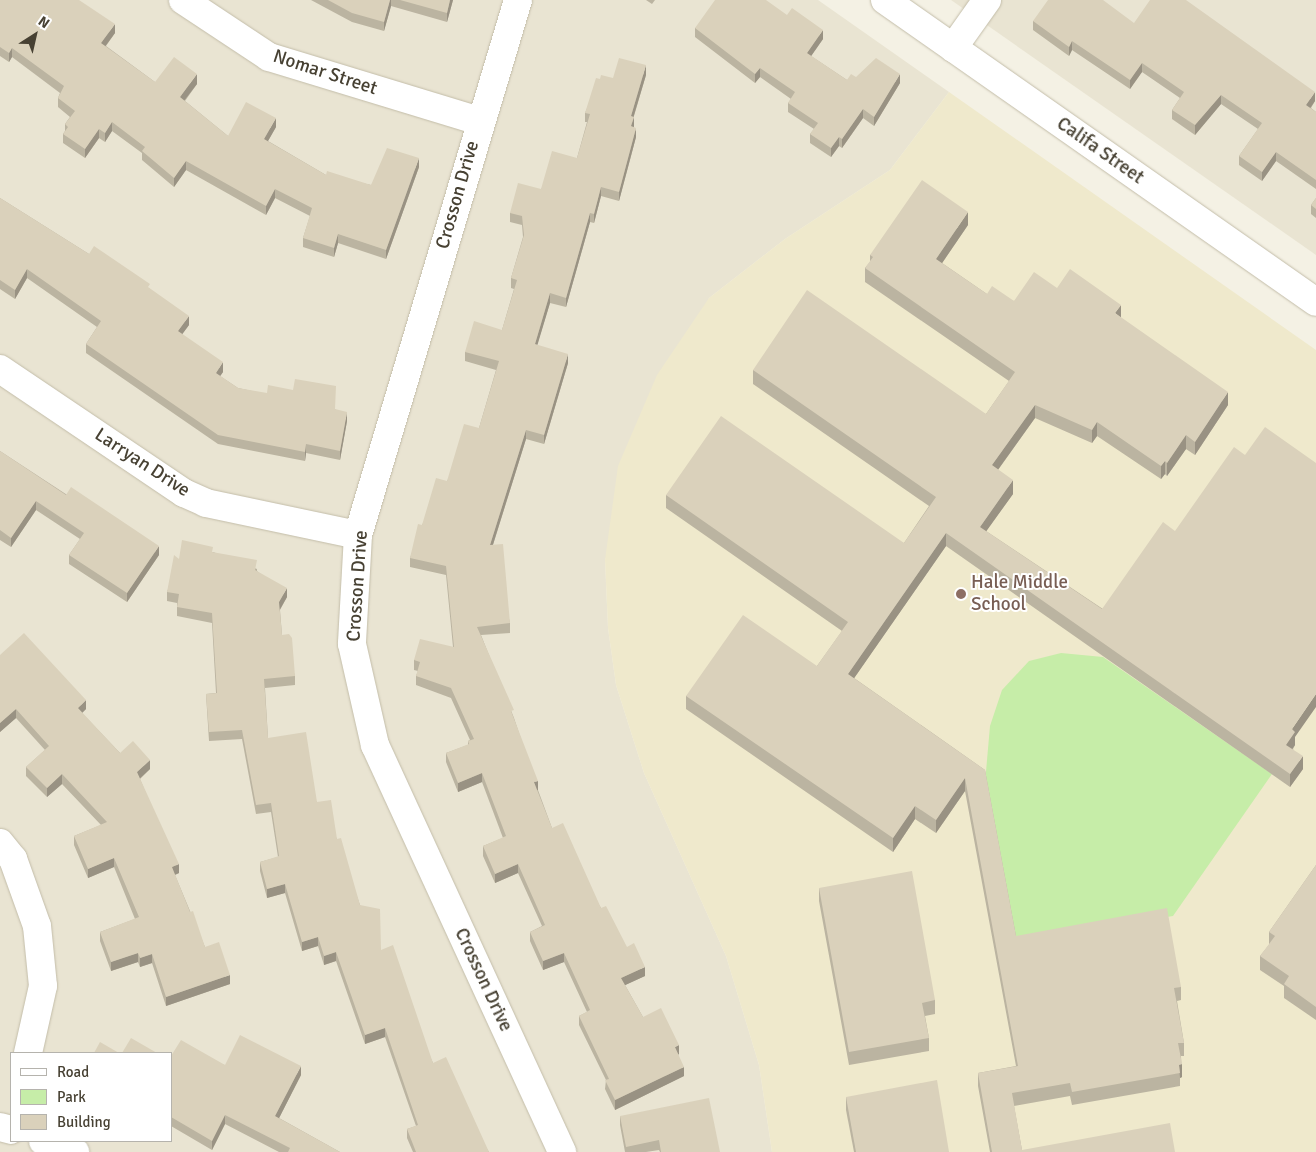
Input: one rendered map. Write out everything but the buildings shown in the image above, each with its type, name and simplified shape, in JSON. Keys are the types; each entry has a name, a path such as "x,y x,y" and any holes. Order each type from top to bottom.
{"street":[{"name":"Nomar Street","path":"183,0 269,57 480,121"},
{"name":"Crosson Drive","path":"518,0 480,121 358,536 352,644 375,745 562,1152"},
{"name":"Califa Street","path":"885,0 1316,302"},
{"path":"953,48 987,0"},
{"name":"Larryan Drive","path":"0,369 184,493 206,503 358,536"},
{"path":"0,843 13,859 37,926 43,986 28,1052"},
{"path":"46,1142 75,1152"}],"shaded area":[{"path":"0,0 818,0 949,92 890,170 785,239 709,298 605,560 608,628 616,685 644,773 726,956 759,1065 772,1152 0,1152"},
{"path":"951,0 1316,0 1316,255"},
{"name":"Hale Middle School","path":"949,92 1316,350 1316,1152 772,1152 759,1065 726,956 644,773 616,685 608,628 605,560 618,466 657,375 709,298 785,239 890,170"}],"green space":[{"path":"1061,653 1103,657 1272,774 1173,916 1015,942 985,783 990,726 1002,690 1029,661"}],"place":[{"name":"Hale Middle School","path":"961,594"}]}
